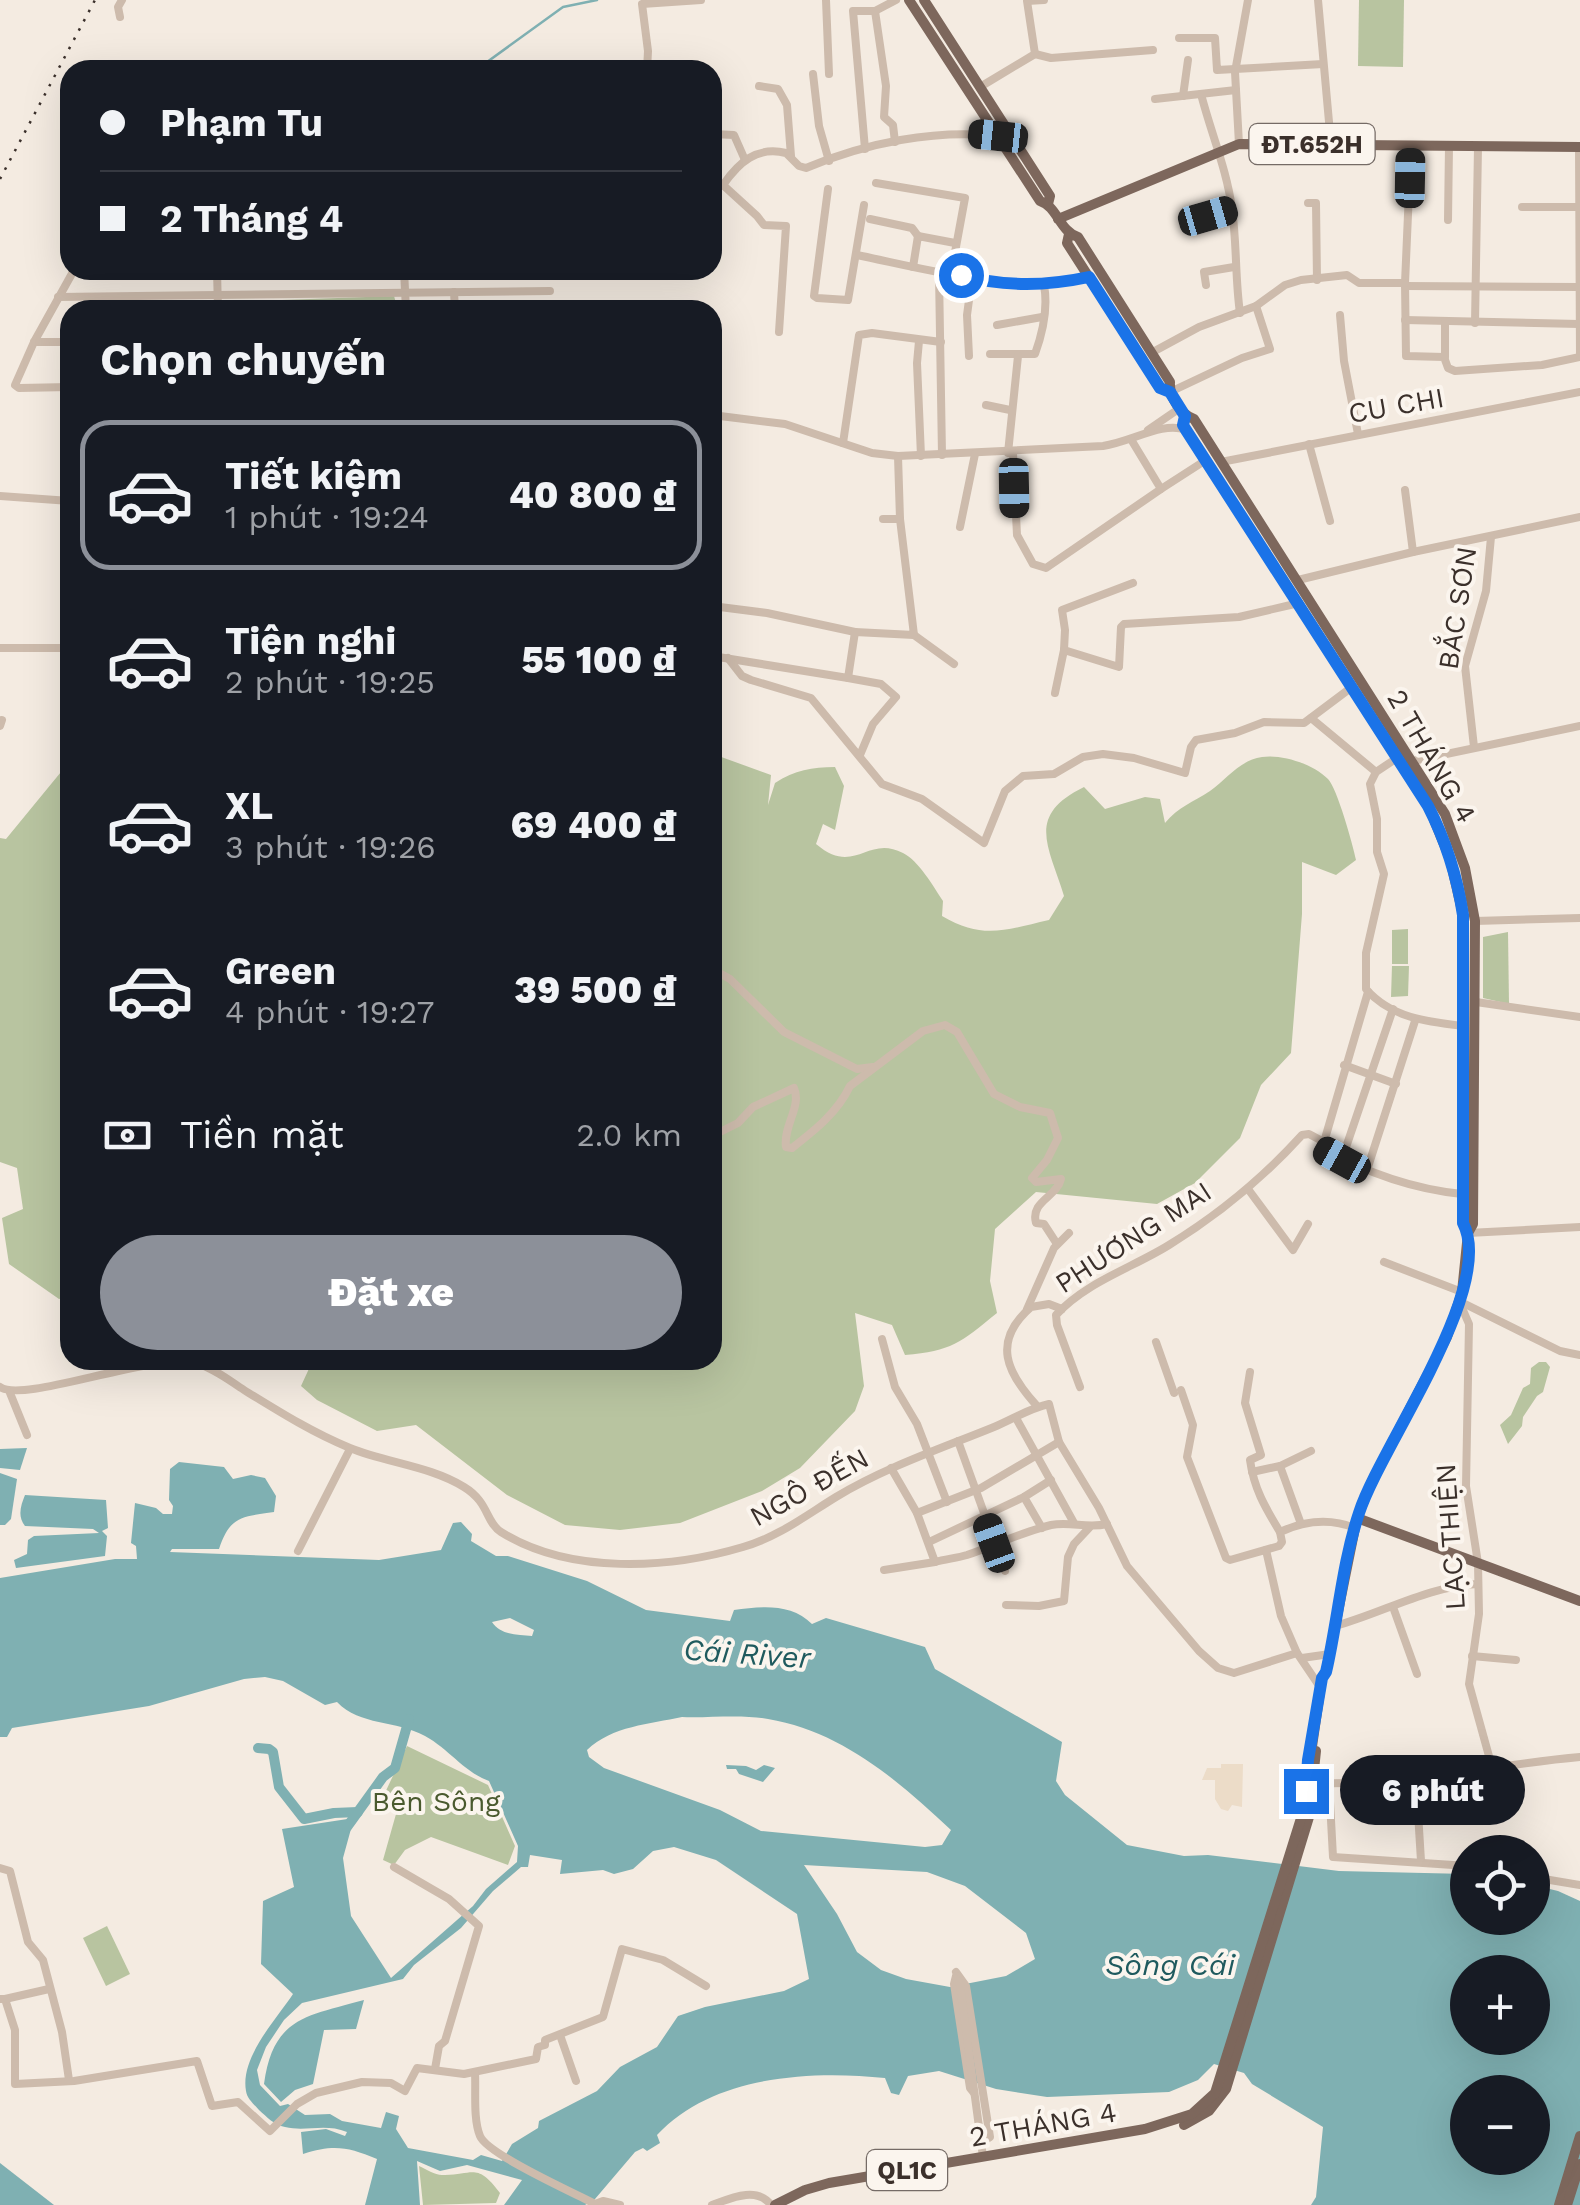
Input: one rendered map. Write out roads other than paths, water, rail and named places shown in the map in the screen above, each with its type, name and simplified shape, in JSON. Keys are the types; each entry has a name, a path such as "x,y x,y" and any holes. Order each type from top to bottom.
{"main road":[{"name":"2 THÁNG 4","path":"909,0 1040,201 1048,204 1069,234 1078,237 1170,382 1170,392 1182,412 1186,430 1292,581 1299,603 1352,687 1445,814 1462,855 1475,921 1473,1224 1468,1234 1460,1297 1447,1338 1372,1480 1356,1523 1320,1687 1306,1816"},
{"name":"2 THÁNG 4","path":"924,0 1050,196 1048,204"},
{"name":"ĐT.652H","path":"1058,219 1239,144 1580,147"},
{"name":"2 THÁNG 4","path":"1069,234 1067,242 1089,277 1160,388 1170,392"},
{"name":"2 THÁNG 4","path":"1182,412 1194,419 1405,762 1440,830 1458,881 1463,915 1462,1194 1463,1223 1468,1234"},
{"path":"1463,915 1475,921"},
{"path":"1356,1523 1580,1601"},
{"name":"2 THÁNG 4","path":"773,2205 817,2186 1187,2120 1208,2102 1218,2087 1306,1816 1315,1783 1326,1672"},
{"path":"1559,2205 1580,2136"},
{"path":"1568,2205 1580,2164"}],"street":[{"path":"120,17 118,7 122,0"},
{"path":"648,60 642,4 701,0"},
{"path":"826,0 829,74"},
{"path":"864,149 853,12 875,10 896,0"},
{"path":"1036,54 1027,1 1044,0"},
{"path":"1239,144 1235,72 1248,0"},
{"path":"1318,0 1331,144"},
{"path":"875,10 886,86 884,115 893,124 895,142"},
{"path":"1180,38 1215,38 1217,70 1235,72 1323,64"},
{"path":"980,88 1036,54 1050,58 1153,50"},
{"path":"1183,96 1188,60"},
{"path":"813,74 819,126 829,160"},
{"path":"759,86 783,92 789,114 791,156"},
{"path":"1155,99 1236,90"},
{"path":"1200,94 1232,209 1240,313"},
{"path":"722,134 734,135 744,160"},
{"path":"779,332 786,226 764,226 723,185 744,160 764,151 779,151 791,156 802,168 895,142 956,134 998,136"},
{"path":"1411,146 1406,356 1445,358"},
{"path":"1448,220 1450,146"},
{"path":"1476,324 1478,147"},
{"path":"1445,321 1445,358 1448,368 1455,370 1542,365 1580,357 1580,147"},
{"path":"876,182 963,196 965,209 955,243 952,274"},
{"path":"828,189 814,296 848,300 864,205"},
{"path":"1308,203 1316,203 1316,280"},
{"path":"1522,207 1579,208"},
{"path":"1199,217 1232,209"},
{"path":"870,220 912,228 918,236 955,243"},
{"path":"913,267 918,236"},
{"path":"857,256 972,278 1044,284 1089,277"},
{"path":"1206,285 1204,272 1234,267"},
{"path":"938,274 942,455"},
{"path":"1151,353 1199,327 1256,306 1285,284 1347,276 1359,284 1579,288"},
{"path":"969,356 967,315 972,278"},
{"path":"60,387 20,388 15,384 68,280"},
{"path":"218,280 218,300"},
{"path":"404,280 405,300"},
{"path":"990,354 1035,354 1047,308 1044,284"},
{"path":"58,298 550,291"},
{"path":"454,292 454,300"},
{"path":"1170,392 1270,349 1256,306"},
{"path":"1340,315 1358,434"},
{"path":"997,325 1042,317"},
{"path":"1405,320 1579,324"},
{"path":"843,443 859,334 941,342"},
{"path":"919,340 921,456"},
{"path":"34,342 60,342"},
{"path":"1018,356 1010,410 1017,536 1034,564 1046,568 1206,460"},
{"name":"CU CHI","path":"1221,462 1580,392"},
{"path":"986,405 1010,410"},
{"path":"1132,441 1182,412"},
{"path":"722,417 785,424 872,453 898,456 1011,453 1132,441 1166,426 1186,430"},
{"path":"1132,441 1161,488"},
{"path":"1309,444 1330,521"},
{"path":"960,527 975,454"},
{"path":"898,456 900,519 914,635"},
{"path":"1405,490 1413,552"},
{"path":"0,496 60,500"},
{"name":"BẮC SƠN","path":"1292,581 1580,517"},
{"path":"883,519 900,519"},
{"name":"BẮC SƠN","path":"1474,747 1466,666 1486,591 1492,537"},
{"path":"1054,693 1066,630 1062,610 1133,584"},
{"path":"1064,650 1119,667 1120,627 1124,624 1238,616 1299,603"},
{"path":"722,607 767,612 855,632 914,635 954,664"},
{"path":"848,678 855,632"},
{"path":"0,648 60,648"},
{"path":"722,657 881,684 896,696 873,724 860,755"},
{"path":"728,658 750,680 811,698 882,784 922,799 984,843 1005,791 1023,776 1054,774 1095,754 1134,758 1185,773 1191,747 1199,738 1235,733 1264,722 1296,724 1311,718 1352,687"},
{"path":"1311,718 1376,772"},
{"path":"1462,1194 1426,1188 1367,1170 1322,1148 1368,992 1364,976 1366,953 1384,874 1376,852 1376,808 1370,784 1376,772 1405,762 1580,726"},
{"path":"1475,921 1580,918"},
{"path":"722,974 795,1039 857,1070 878,1066"},
{"path":"1368,992 1416,1021 1463,1026"},
{"path":"1476,1002 1580,1017"},
{"path":"1342,1160 1393,1009"},
{"path":"1367,1170 1416,1021"},
{"path":"722,1131 738,1123 752,1107 794,1088 797,1096 785,1138 786,1147 792,1148 830,1116 845,1099 850,1086 922,1031 945,1026 957,1032 994,1094 1020,1107 1050,1112 1058,1138 1032,1178 1036,1182 1056,1178 1062,1181 1036,1210 1036,1223 1047,1228 1057,1244"},
{"path":"1344,1066 1396,1084"},
{"name":"PHƯƠNG MAI","path":"1080,1387 1056,1322 1062,1309 1114,1273 1170,1244 1248,1189 1302,1135 1309,1134 1324,1142"},
{"path":"1248,1189 1294,1250 1308,1224"},
{"path":"1468,1234 1580,1227"},
{"path":"1069,1233 1057,1244 1028,1309 1013,1328 1008,1365 1014,1380 1037,1406 1050,1404 1059,1442 1134,1578 1199,1651 1228,1672 1241,1672 1299,1655 1330,1654"},
{"path":"1384,1262 1460,1297 1560,1352 1580,1355"},
{"name":"LẠC THIỆN","path":"1460,1297 1469,1324 1466,1486 1478,1563 1479,1624 1470,1692 1492,1768"},
{"path":"1028,1309 1049,1304 1062,1309"},
{"path":"882,1339 895,1387 914,1418 947,1502"},
{"path":"1156,1342 1193,1425 1188,1457 1226,1558 1266,1550 1282,1542 1257,1495 1252,1472 1250,1460 1262,1456 1245,1403 1250,1372"},
{"name":"NGÔ ĐẾN","path":"10,1392 132,1370"},
{"name":"NGÔ ĐẾN","path":"211,1370 286,1416 350,1448 455,1482 482,1501 499,1532 575,1558 629,1565 677,1561 747,1546 783,1531 891,1468 1037,1406"},
{"path":"0,1386 10,1392 27,1435"},
{"path":"1016,1418 1075,1524"},
{"path":"958,1441 1005,1570"},
{"path":"917,1513 976,1490 1059,1442"},
{"path":"298,1551 350,1448"},
{"path":"1252,1472 1280,1466 1310,1451"},
{"path":"1280,1466 1300,1524"},
{"path":"891,1468 917,1513 936,1562"},
{"path":"929,1542 1024,1498 1052,1480"},
{"path":"1024,1498 1042,1528"},
{"path":"1280,1532 1300,1524 1356,1523"},
{"path":"884,1570 969,1554 1042,1528 1107,1524"},
{"path":"1006,1605 1038,1606 1064,1600 1068,1557 1089,1528"},
{"path":"1266,1550 1277,1602 1299,1655 1320,1687"},
{"path":"1335,1626 1429,1592 1478,1584"},
{"path":"1393,1607 1417,1674"},
{"path":"1472,1656 1516,1660"},
{"path":"1315,1783 1416,1780 1580,1757"},
{"path":"1416,1780 1421,1861"},
{"path":"1329,1783 1333,1857 1450,1864"},
{"path":"394,1867 444,1895 479,1926 435,2069"},
{"path":"0,1868 10,1871 28,1942 42,1960 62,2032 69,2080"},
{"path":"1550,1880 1580,1886"},
{"path":"49,1989 3,1999 15,2030 15,2084 197,2061 212,2106 238,2102 266,2130 316,2093 356,2083 391,2083 405,2091 417,2068 475,2073 536,2059 538,2047 603,2017 622,1949 663,1960 706,1986"},
{"path":"982,2142 990,2136 982,2079 966,1986 956,1972 970,2088 984,2157"},
{"path":"560,2035 576,2082"},
{"path":"475,2073 480,2135 498,2153 595,2204 620,2205"},
{"path":"712,2205 755,2194 773,2205"}],"water":[{"path":"27,1448 20,1470 0,1468 0,1449"},
{"path":"179,1462 224,1467 233,1479 251,1475 265,1478 276,1496 274,1512 238,1520 219,1549 170,1552 379,1560 441,1550 453,1523 461,1522 472,1534 471,1541 496,1556 508,1556 587,1581 646,1610 730,1621 734,1610 786,1609 812,1624 826,1618 925,1647 935,1669 1062,1742 1056,1781 1065,1795 1127,1845 1184,1856 1208,1855 1339,1871 1450,1874 1450,1935 1550,1935 1550,1889 1580,1901 1580,2205 1311,2205 1316,2197 1323,2127 1252,2084 1244,2073 1214,2064 1198,2080 1169,2092 1047,2097 996,2089 939,2071 908,2076 899,2095 891,2093 885,2078 825,2075 763,2081 705,2100 679,2115 657,2135 660,2143 647,2151 643,2148 635,2152 595,2199 585,2205 504,2205 522,2180 467,2165 440,2171 417,2161 420,2205 365,2205 377,2159 341,2148 303,2154 301,2132 326,2129 345,2136 347,2132 331,2128 281,2126 259,2110 246,2091 248,2065 254,2052 293,1994 261,1964 263,1901 294,1887 282,1829 354,1818 343,1858 351,1916 391,1978 517,1862 518,1846 489,1781 434,1741 414,1731 356,1715 337,1702 325,1705 283,1681 265,1677 244,1679 149,1706 12,1728 7,1737 0,1737 0,1578 115,1559 137,1559 136,1546 131,1543 135,1503 172,1514 170,1469","holes":["510,1618 534,1630 532,1636 504,1632 492,1622","682,1717 758,1718 795,1725 820,1735 867,1761 951,1830 942,1845 925,1847 761,1831 720,1810 604,1768 589,1757 587,1750 608,1736","674,1847 716,1860 797,1914 809,1979 784,1991 678,2016 657,2047 620,2067 597,2091 539,2121 538,2128 512,2144 502,2161 481,2155 473,2160 408,2148 396,2129 399,2116 386,2112 381,2128 342,2121 330,2114 305,2115 288,2104 280,2106 260,2085 257,2070 266,2047 284,2020 302,2003 403,1979 414,1965 461,1928 493,1891 521,1867 528,1867 530,1855 562,1860 560,1874 603,1870 614,1874 633,1869 653,1851","804,1865 927,1872 965,1886 1026,1933 1035,1959 1006,1976 950,1987 906,1979 881,1970 857,1952"]},
{"path":"0,1473 17,1479 11,1519 5,1525 0,1525"},
{"path":"25,1495 106,1500 108,1528 102,1531 107,1536 105,1556 16,1568 14,1560 27,1554 28,1540 34,1536 99,1533 93,1529 25,1526 20,1514"},
{"path":"726,1765 756,1770 764,1765 775,1768 763,1782 739,1774 736,1769 727,1769"},
{"path":"364,2000 356,2029 324,2030 313,2084 295,2090 281,2102 264,2084 275,2045 285,2032 310,2016"},
{"path":"0,2163 54,2205 0,2205"}],"waterway":[{"path":"490,60 563,7 597,0"},
{"path":"347,1827 383,1777 395,1768 409,1719"},
{"path":"258,1748 273,1752 279,1787 304,1819 358,1812"}],"railway":[{"path":"63,60 95,0"},
{"path":"0,179 60,66"}],"water label":[{"name":"Cái River","path":"747,1654"},
{"name":"Sông Cái","path":"1170,1965"}],"park label":[{"name":"Bên Sông","path":"436,1801"}]}
